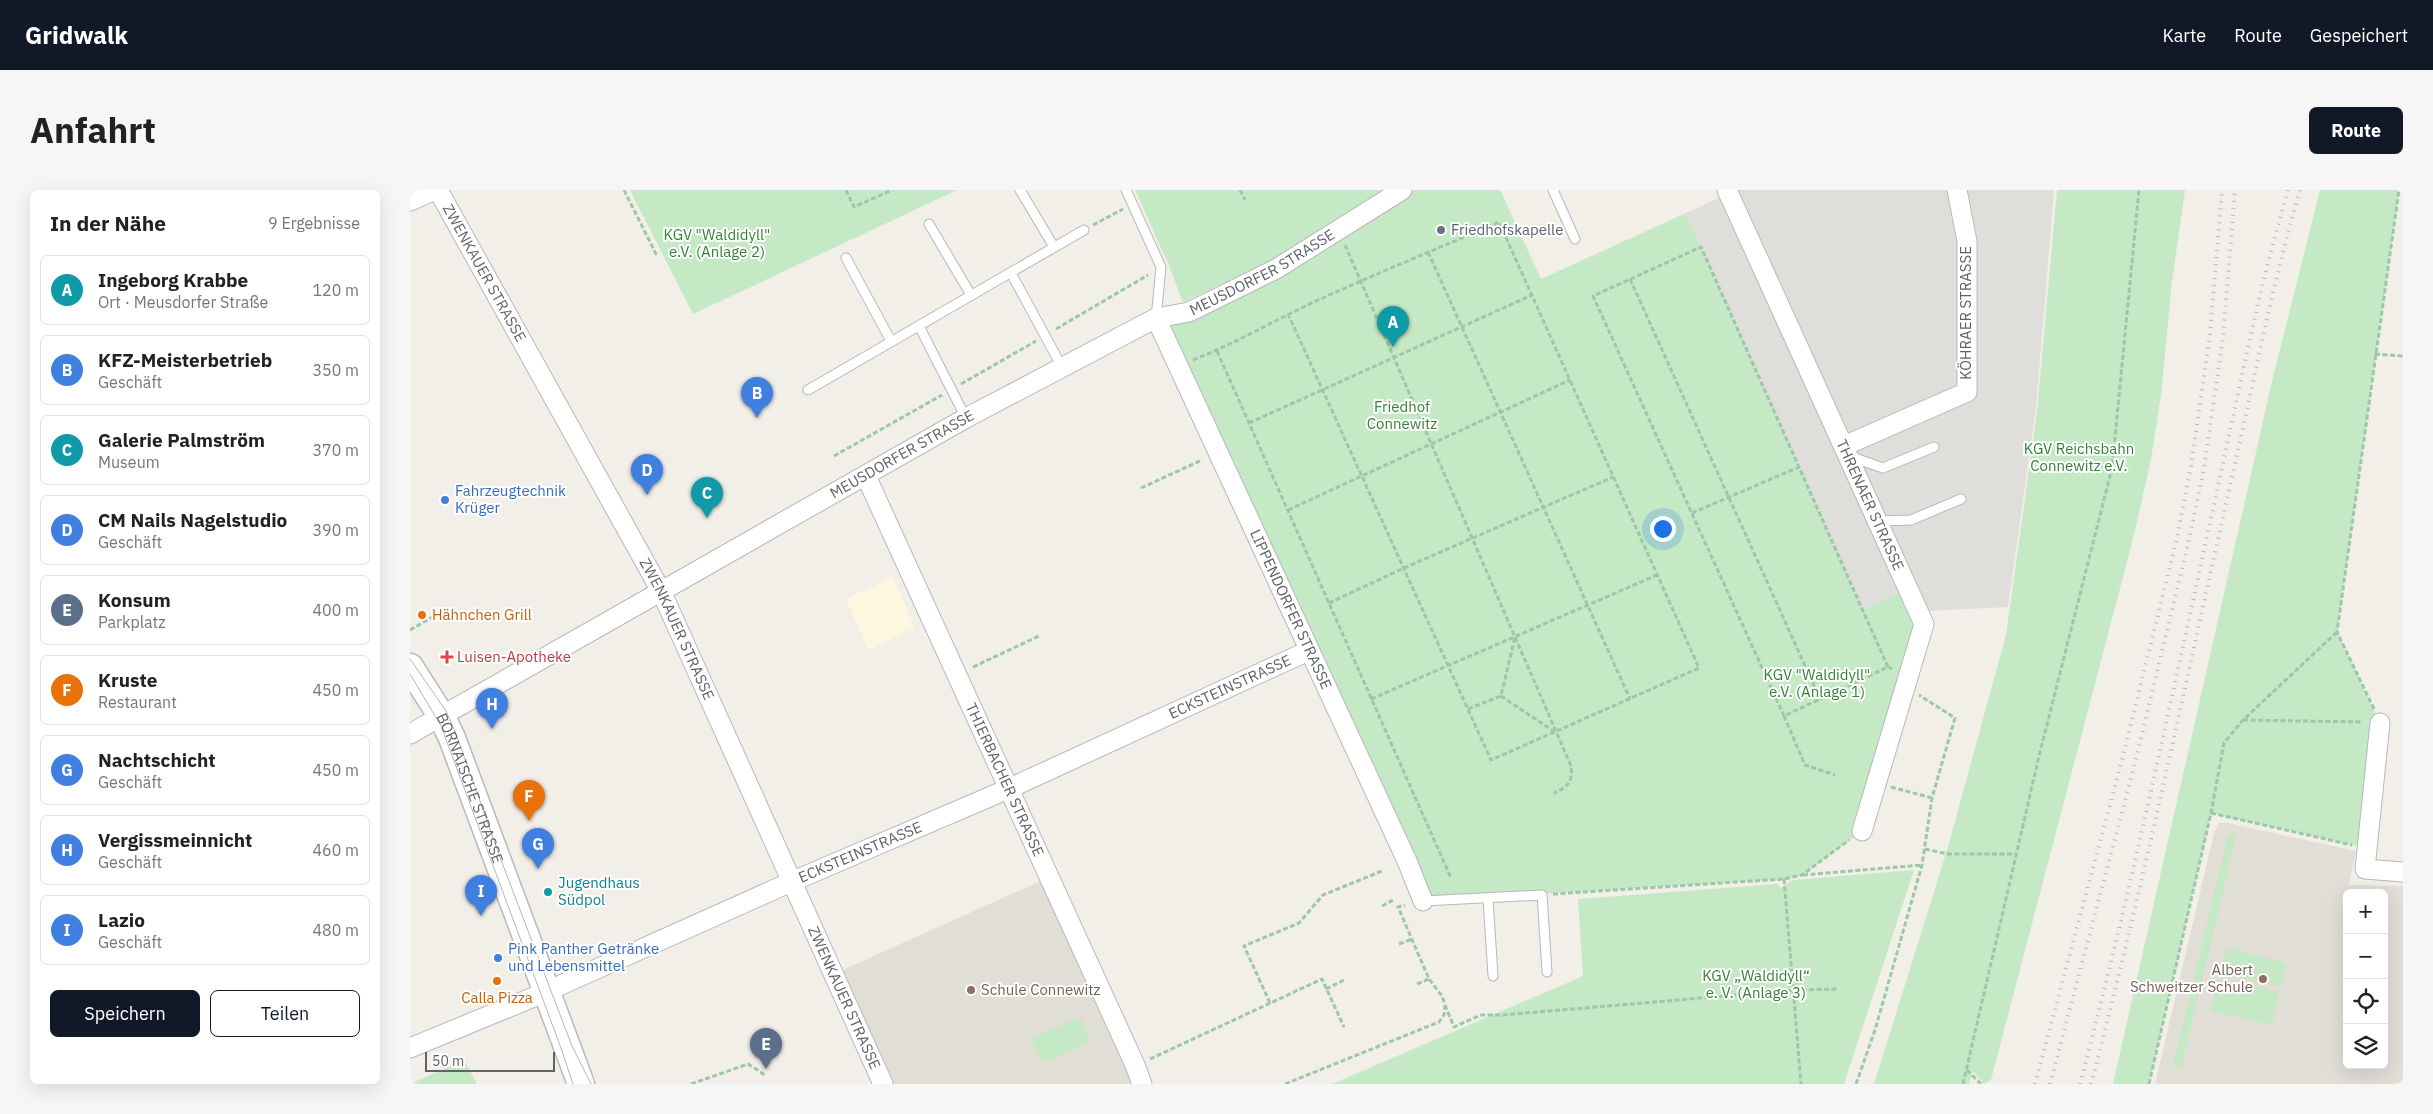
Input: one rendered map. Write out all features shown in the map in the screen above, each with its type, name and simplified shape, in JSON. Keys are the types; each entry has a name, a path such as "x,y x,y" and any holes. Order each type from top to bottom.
{"main road":[{"name":"BORNAISCHE STRASSE","path":"410,667 442,717 452,738 581,1084"}],"street":[{"path":"410,201 436,190"},
{"name":"ZWENKAUER STRASSE","path":"436,190 661,591 883,1084"},
{"name":"MEUSDORFER STRASSE","path":"410,734 966,418 1156,318 1189,312 1276,269 1402,190"},
{"name":"THRENAER STRASSE","path":"1727,190 1924,624 1902,678 1877,783 1862,831"},
{"name":"KÖHRAER STRASSE","path":"1846,451 1967,392 1966,242 1957,190"},
{"name":"LIPPENDORFER STRASSE","path":"1156,318 1308,651 1407,861 1423,901"},
{"name":"THIERBACHER STRASSE","path":"866,476 1142,1084"},
{"name":"ECKSTEINSTRASSE","path":"410,1048 546,992 791,882 1008,789 1308,651"},
{"path":"2380,723 2365,869 2403,872"}],"lane":[{"path":"1020,190 1054,247"},
{"path":"1126,190 1161,267 1156,318"},
{"path":"1553,190 1575,239"},
{"path":"929,224 971,295"},
{"path":"808,390 1084,230"},
{"path":"846,258 891,341"},
{"path":"1011,273 1062,367"},
{"path":"918,326 966,418"},
{"path":"1846,451 1883,468 1934,447"},
{"path":"1878,521 1911,520 1961,498"},
{"path":"1423,901 1542,895 1547,972"},
{"path":"1488,898 1493,976"}],"path":[{"path":"624,190 657,256"},
{"path":"846,190 854,207 892,190"},
{"path":"1240,190 1245,200"},
{"path":"1963,1084 2016,854 2112,468 2131,289 2139,190"},
{"path":"2243,720 2380,723 2336,632 2400,190"},
{"path":"1084,230 1132,203"},
{"path":"1179,365 1216,351 1288,314 1360,281 1499,222 1699,668 1491,760 1288,314"},
{"path":"1835,775 1805,764 1593,296 1701,247 1888,668 1955,718 1932,798 1922,865 1874,1030 1856,1084"},
{"path":"1348,252 1571,766 1572,775 1566,787 1554,793"},
{"path":"1428,252 1630,699"},
{"path":"834,456 1045,336 1161,267"},
{"path":"1630,279 1820,699"},
{"path":"1249,423 1532,295"},
{"path":"1216,351 1451,878"},
{"path":"2375,354 2403,356"},
{"path":"1288,510 1570,380"},
{"path":"1692,513 1799,467"},
{"path":"1141,488 1185,468"},
{"path":"1329,603 1404,568 1613,477"},
{"path":"1372,699 1657,575"},
{"path":"410,630 448,608"},
{"path":"2149,1084 2224,743 2243,720 2336,632"},
{"path":"956,675 1039,636"},
{"path":"1501,696 1515,637"},
{"path":"1784,716 1888,668"},
{"path":"1468,709 1501,696"},
{"path":"1501,696 1555,732"},
{"path":"1877,783 1932,798"},
{"path":"2210,813 2367,848"},
{"path":"1802,875 1862,831"},
{"path":"1925,849 1948,854 2016,854"},
{"path":"1542,895 1784,879 1802,875 1922,865"},
{"path":"1270,1003 1244,946 1298,923 1323,895 1382,871"},
{"path":"1784,879 1801,1084"},
{"path":"1382,906 1395,899"},
{"path":"1398,907 1429,978 1437,987 1454,1027 1481,1015 1502,1016 1794,990 1838,989"},
{"path":"1399,944 1412,939"},
{"path":"1417,984 1429,978"},
{"path":"1135,1065 1322,979 1344,1027"},
{"path":"1326,989 1346,979"},
{"path":"1285,1084 1439,1022 1444,1015 1445,1005"},
{"path":"691,1084 748,1064 765,1075"},
{"path":"1967,1070 1981,1084"}],"shaded area":[{"path":"1736,190 2054,190 2036,408 2008,607 1928,611 1917,586 1862,609 1686,213"},
{"path":"893,577 915,628 868,650 846,599"},
{"name":"Albert Schweitzer Schule","path":"2219,823 2228,823 2356,851 2349,885 2403,886 2403,1084 2155,1084 2214,833"},
{"name":"Schule Connewitz","path":"1049,877 1142,1084 883,1084 834,974"}],"green space":[{"name":"KGV \"Waldidyll\" e.V. (Anlage 2)","path":"630,190 957,190 693,314"},
{"path":"1135,190 1388,190 1264,264 1183,302 1168,263"},
{"name":"Friedhof Connewitz","path":"1402,190 1500,190 1541,279 1686,213 1862,609 1909,589 1924,624 1862,831 1802,875 1784,879 1423,901 1156,318 1189,312"},
{"name":"KGV Reichsbahn Connewitz e.V.","path":"2057,190 2185,190 2172,281 2161,395 2151,459 2134,535 1991,1080 1984,1084 1973,1071 1969,1084 1874,1084 1948,847 2006,635 2037,412"},
{"path":"2320,190 2399,190 2337,632 2380,723 2367,848 2211,813 2149,1084 2113,1084 2273,377"},
{"path":"2228,835 2236,837 2181,1069 2173,1067"},
{"name":"KGV „Waldidyll“ e. V. (Anlage 3)","path":"1914,870 1844,1084 1332,1084 1583,976 1578,899 1778,884 1780,888 1793,880"},
{"path":"2227,948 2287,963 2281,987 2221,973"},
{"path":"2219,978 2279,992 2272,1025 2211,1011"},
{"path":"1080,1017 1091,1041 1043,1063 1031,1039"},
{"path":"464,1060 477,1084 410,1084"}],"tram line":[{"path":"410,659 446,711 456,734 501,860 572,1046 591,1084"},
{"path":"410,674 441,726 573,1084"}],"railway":[{"path":"2035,1084 2122,760 2176,542 2191,466 2210,334 2222,190"},
{"path":"2050,1084 2135,763 2188,544 2204,468 2223,338 2235,190"},
{"path":"2080,1084 2117,939 2258,305 2288,190"},
{"path":"2091,1084 2147,857 2272,297 2300,190"}],"place":[{"name":"Friedhofskapelle","path":"1441,230"},
{"name":"Ingeborg Krabbe","path":"1393,347"},
{"name":"KFZ-Meisterbetrieb","path":"757,418"},
{"name":"CM Nails Nagelstudio","path":"647,495"},
{"name":"Fahrzeugtechnik Krüger","path":"445,500"},
{"name":"Galerie Palmström","path":"707,518"},
{"name":"Hähnchen Grill","path":"422,615"},
{"name":"Luisen-Apotheke","path":"447,657"},
{"name":"Vergissmeinnicht","path":"492,729"},
{"name":"Kruste","path":"529,821"},
{"name":"Nachtschicht","path":"538,869"},
{"name":"Jugendhaus Südpol","path":"548,892"},
{"name":"Lazio","path":"481,916"},
{"name":"Pink Panther Getränke und Lebensmittel","path":"498,958"},
{"name":"Albert Schweitzer Schule","path":"2263,979"},
{"name":"Calla Pizza","path":"497,981"},
{"name":"Schule Connewitz","path":"971,990"},
{"name":"Konsum","path":"766,1069"}],"park label":[{"name":"KGV \"Waldidyll\" e.V. (Anlage 1)","path":"1817,684"}]}
